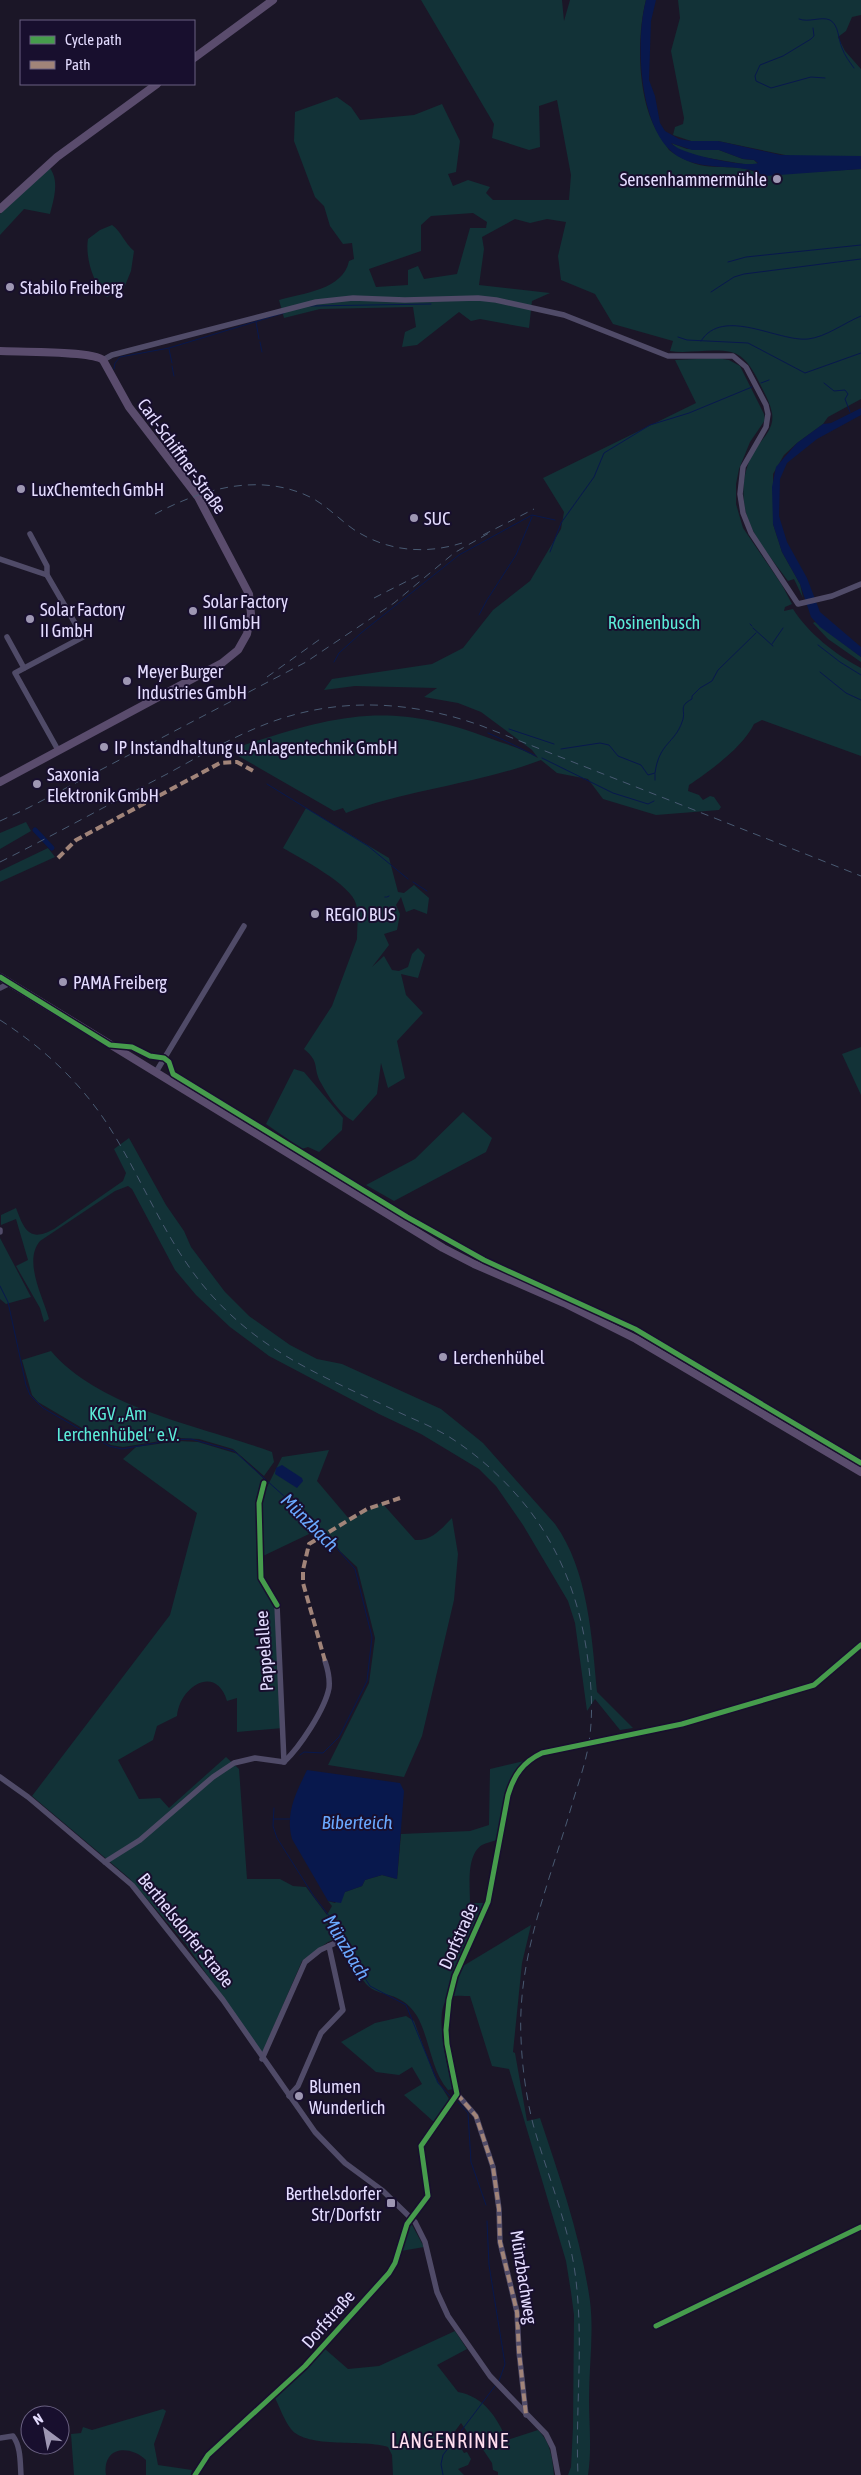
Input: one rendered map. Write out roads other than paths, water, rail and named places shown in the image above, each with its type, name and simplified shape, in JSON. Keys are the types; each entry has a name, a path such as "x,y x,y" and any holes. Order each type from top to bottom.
{"main road":[{"path":"195,57 273,0"},
{"path":"0,209 57,157 156,85"},
{"path":"0,351 85,355 99,357 103,360"},
{"name":"Carl-Schiffner-Straße","path":"0,782 222,663 238,650 249,629 251,614 246,588 208,514 193,491 129,407 103,360"},
{"path":"0,977 443,1248 474,1264 564,1303 636,1340 861,1472"}],"street":[{"path":"103,360 112,355 218,329 297,305 353,298 496,300 564,315 668,356 734,356 746,367 766,405 768,414 766,427 743,467 740,494 743,514 750,533 798,604 822,598 861,584"},
{"path":"30,534 47,566 47,575 83,637 15,673 58,750"},
{"path":"0,559 47,575"},
{"path":"7,637 24,668"},
{"path":"156,1072 244,926"},
{"path":"0,988 10,984"},
{"name":"Pappelallee","path":"277,1605 284,1762"},
{"name":"Dorfstraße","path":"195,2475 208,2455 305,2366 389,2273 412,2218 426,2200 429,2191 421,2146 455,2098 446,2030 450,1993 455,1976 488,1902 508,1795 512,1783 523,1764 542,1752 682,1724 814,1684 861,1645"},
{"path":"105,1862 140,1840 213,1777 234,1763 255,1758 284,1762 303,1739 327,1696 329,1674 325,1661"},
{"name":"Berthelsdorfer Straße","path":"0,1777 28,1797 140,1894 223,2000 262,2059 315,2132 340,2158 383,2191 412,2218 425,2242 437,2292 448,2316 490,2376 551,2441 558,2475"},
{"path":"262,2059 300,1970 312,1956 342,1940"},
{"path":"288,2096 298,2086 321,2033 343,2010 329,1946"},
{"name":"Münzbachweg","path":"455,2098 476,2116 493,2167 499,2209 500,2242 517,2312 526,2415"},
{"path":"0,2438 13,2436 15,2439 20,2459 21,2475"}],"water":[{"path":"646,0 656,0 651,21 649,80 655,96 660,123 665,131 679,139 718,141 781,155 861,156 861,169 765,176 751,170 708,166 683,159 668,148 657,131 649,111 641,63 643,18","holes":["671,143 692,150 719,150 743,159 754,160 758,163 741,164 713,159 686,151"]},
{"path":"861,408 861,415 817,439 787,463 780,479 779,516 787,542 807,578 820,612 861,647 861,657 820,627 811,617 800,584 782,552 773,524 772,487 776,467 797,443 823,424 831,423"},
{"path":"282,1465 302,1478 303,1481 297,1488 275,1474 276,1468"},
{"name":"Biberteich","path":"307,1770 400,1783 404,1791 397,1879 382,1875 365,1880 362,1886 345,1892 341,1903 328,1901 292,1839 290,1830 293,1803"}],"waterway":[{"path":"799,19 826,19 833,22 843,51 854,68"},
{"path":"813,28 814,36 811,39 783,56 760,65 755,76 756,81 771,88 811,77 825,78"},
{"path":"728,262 746,257 861,245"},
{"path":"711,292 734,277 744,274 861,259"},
{"path":"310,306 431,304"},
{"path":"114,369 115,363 120,357 169,348 284,313"},
{"path":"701,341 711,331 723,326 751,328 796,339 815,338 861,316"},
{"path":"256,322 259,339"},
{"path":"678,337 687,340 748,343 805,373 861,353"},
{"path":"260,342 262,352"},
{"path":"169,349 172,363"},
{"path":"172,366 174,376"},
{"path":"761,383 769,380"},
{"path":"824,383 834,391 845,390 848,394 845,399 850,412"},
{"path":"550,552 561,523 594,477 604,453 650,425 689,413 752,387"},
{"path":"334,662 339,653 361,633 459,555 532,515 555,520"},
{"path":"479,615 516,555 532,517"},
{"path":"753,628 773,646"},
{"path":"772,644 783,628"},
{"path":"561,749 600,743 609,745 618,756 641,765 648,775 655,773 663,749 679,729 685,704 692,699 692,696 700,688 712,681 718,670 756,633"},
{"path":"818,645 861,675"},
{"path":"820,672 846,693 861,700"},
{"path":"509,729 554,744"},
{"path":"488,733 536,756"},
{"path":"542,758 613,793 648,804 654,801"},
{"path":"655,774 655,780"},
{"path":"267,784 368,846 408,879"},
{"path":"35,830 52,848"},
{"path":"413,882 427,891"},
{"name":"Münzbach","path":"0,1286 8,1302 26,1385 30,1395 43,1408 109,1446 122,1449 173,1440 191,1439 234,1451 316,1525 355,1569 372,1637 367,1681 339,1737 323,1753 304,1752 300,1755"},
{"name":"Münzbach","path":"274,1808 273,1826 277,1838 313,1895 349,1944 354,1961 370,1986 406,2005 438,2083 451,2097"},
{"path":"273,1819 290,1819"},
{"name":"Münzbach","path":"458,2102 468,2113 471,2162 486,2205"},
{"name":"Münzbach","path":"487,2221 489,2265 505,2364 499,2381"},
{"name":"Münzbach","path":"443,2475 441,2464 443,2455 495,2386"}],"railway":[{"path":"155,514 192,497 211,491 251,485 271,486 291,490 310,497 353,529 379,542 392,546 420,550 448,547 462,543"},
{"path":"483,535 534,509"},
{"path":"0,821 306,662 394,603 454,553 489,533"},
{"path":"374,598 423,573"},
{"path":"267,677 323,637"},
{"path":"0,862 261,726 289,716 316,710 372,705 427,711 455,717 482,726 861,876"},
{"path":"0,1020 45,1053 84,1092 120,1144 169,1236 198,1279 215,1299 255,1335 276,1350 320,1375 439,1431 475,1455 513,1491 530,1511 541,1526 566,1575 583,1628 591,1694 591,1730 584,1764 530,1947 521,2007 521,2038 522,2059 531,2113 538,2142 566,2230 574,2266 579,2318 578,2475"}],"place":[{"name":"Sensenhammermühle","path":"777,179"},
{"name":"Stabilo Freiberg","path":"10,287"},
{"name":"LuxChemtech GmbH","path":"21,489"},
{"name":"SUC","path":"414,518"},
{"name":"Solar Factory III GmbH","path":"193,611"},
{"name":"Solar Factory II GmbH","path":"30,619"},
{"name":"Meyer Burger Industries GmbH","path":"127,681"},
{"name":"IP Instandhaltung u. Anlagentechnik GmbH","path":"104,747"},
{"name":"Saxonia Elektronik GmbH","path":"37,784"},
{"name":"REGIO BUS","path":"315,914"},
{"name":"PAMA Freiberg","path":"63,982"},
{"name":"Lerchenhübel","path":"443,1357"},
{"name":"Blumen Wunderlich","path":"299,2096"},
{"name":"Berthelsdorfer Str/Dorfstr","path":"391,2203"}],"district":[{"name":"LANGENRINNE","path":"450,2440"}],"park label":[{"name":"Rosinenbusch","path":"654,622"},
{"name":"KGV „Am Lerchenhübel“ e.V.","path":"118,1424"}]}
